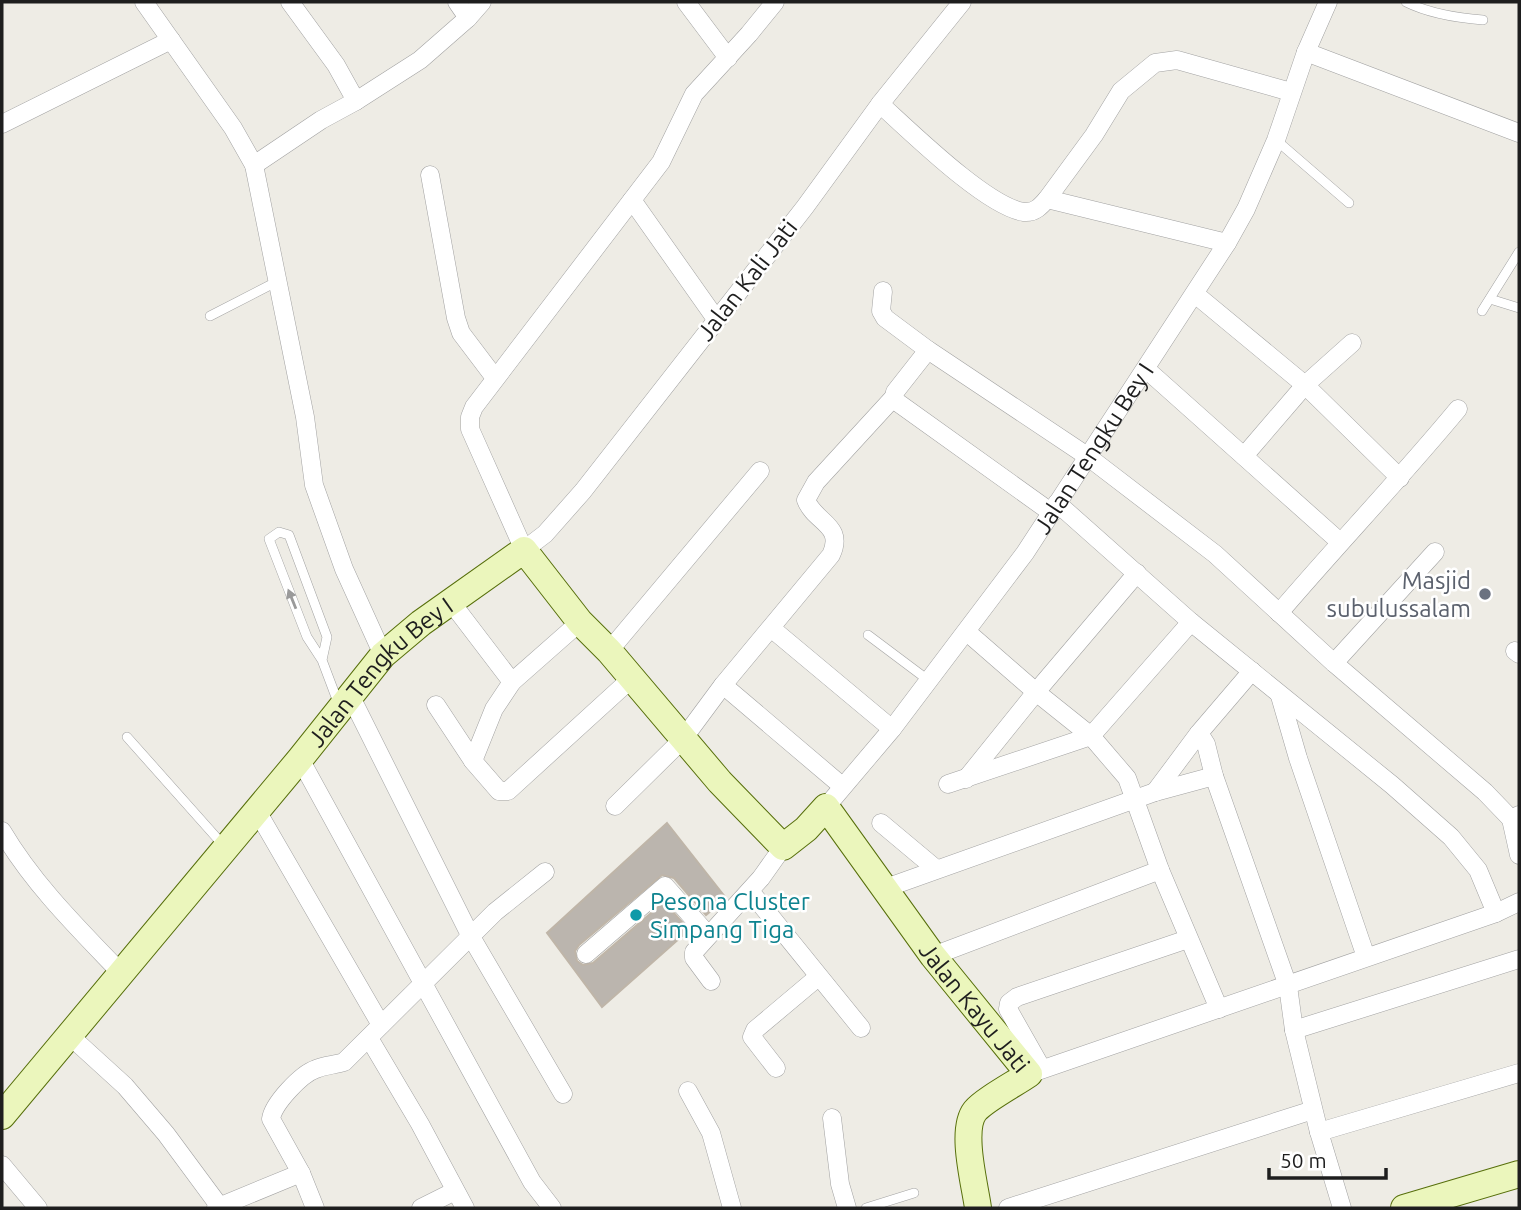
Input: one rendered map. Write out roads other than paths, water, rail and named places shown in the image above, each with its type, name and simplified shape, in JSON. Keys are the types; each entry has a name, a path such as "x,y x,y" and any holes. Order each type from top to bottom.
{"street":[{"path":"144,2 233,128 254,165 305,417 314,485 344,569 383,655"},
{"path":"290,2 336,65 356,101"},
{"path":"457,2 468,18"},
{"path":"254,165 419,60 468,18 482,2"},
{"path":"686,2 728,58"},
{"path":"775,2 694,94 661,162 474,407 470,417 470,429 524,550 580,622 609,651 720,782 783,847"},
{"name":"Jalan Kali Jati","path":"524,550 545,534 583,491 805,207 880,104 962,2"},
{"name":"Jalan Tengku Bey I","path":"708,935 750,891 783,847 806,829 892,729 967,632 1054,508 1195,294 1246,209 1276,140 1306,52 1328,2"},
{"path":"2,124 171,40"},
{"path":"1306,52 1519,133"},
{"path":"880,104 955,170 997,200 1024,212 1039,208 1047,199 1094,135 1121,91 1155,63 1177,60 1291,92"},
{"path":"430,175 456,318 461,333 495,378"},
{"path":"1047,199 1227,243"},
{"path":"632,200 716,319"},
{"path":"883,291 881,311 885,318 928,350 1087,456 1215,554 1334,663 1515,817 1519,855"},
{"path":"1195,294 1305,385 1400,478"},
{"path":"1244,456 1305,385 1352,342"},
{"path":"615,806 683,739 723,685 831,555 836,538 808,507 806,500 816,482 894,397 895,392 928,350"},
{"path":"1146,369 1340,542"},
{"path":"894,397 912,415 1054,508 1137,573 1280,696 1392,785 1451,837 1478,870 1496,913"},
{"path":"1279,613 1458,409"},
{"path":"609,651 760,471"},
{"name":"Jalan Tengku Bey I","path":"4,1107 69,1035 257,811 383,655 524,550"},
{"path":"1334,663 1434,552"},
{"path":"967,779 1036,692 1137,573"},
{"path":"451,602 512,682"},
{"path":"473,761 494,709 512,682 580,622"},
{"path":"948,784 1091,736 1191,622"},
{"path":"771,628 892,729"},
{"path":"967,632 1091,736 1127,778 1160,870 1219,1009"},
{"path":"1155,792 1199,733 1252,671"},
{"path":"436,705 473,761 499,791 508,791 632,678"},
{"path":"723,685 834,797"},
{"path":"1280,696 1298,758 1366,957"},
{"path":"345,701 470,935 563,1094"},
{"path":"1199,733 1206,744 1214,776 1288,986 1294,1030 1313,1110 1342,1208"},
{"path":"300,759 532,1182 552,1208"},
{"path":"883,889 1155,792 1214,776"},
{"name":"Jalan Kayu Jati","path":"834,797 883,889 933,956 1036,1071 975,1111 969,1124 968,1139 978,1208"},
{"path":"257,811 375,1032 409,1104 464,1208"},
{"path":"881,822 936,869"},
{"path":"2,831 20,861 64,914 121,973"},
{"path":"933,956 1160,870"},
{"path":"315,1208 301,1173 271,1119 272,1110 286,1093 314,1069 344,1062 470,935 545,872"},
{"path":"586,954 665,886 708,935 696,948 694,958 711,981"},
{"path":"750,891 861,1027"},
{"path":"1188,939 1017,997 1009,1003 1008,1009 1036,1071 1288,986 1496,913 1519,902"},
{"path":"1294,1030 1519,959"},
{"path":"776,1068 752,1037 755,1030 818,976"},
{"path":"69,1035 125,1086 166,1133 218,1207 301,1173"},
{"path":"1319,1132 1519,1073"},
{"path":"688,1091 711,1133 732,1208"},
{"path":"1008,1208 1313,1110"},
{"path":"832,1118 840,1184 847,1208"},
{"path":"2,1165 38,1208"},
{"path":"1404,1208 1519,1174"},
{"path":"421,1208 455,1191"}],"lane":[{"path":"1406,2 1416,7 1483,20"},
{"path":"1276,140 1349,204"},
{"path":"1482,311 1519,252"},
{"path":"210,316 279,280"},
{"path":"1490,299 1519,308"},
{"path":"322,660 327,637 289,535 279,532 269,539 307,637 345,701"},
{"path":"868,635 928,680"},
{"path":"127,737 225,847"},
{"path":"866,1208 914,1193"}],"place":[{"name":"Masjid subulussalam","path":"1485,594"},
{"name":"Pesona Cluster Simpang Tiga","path":"636,915"}]}
